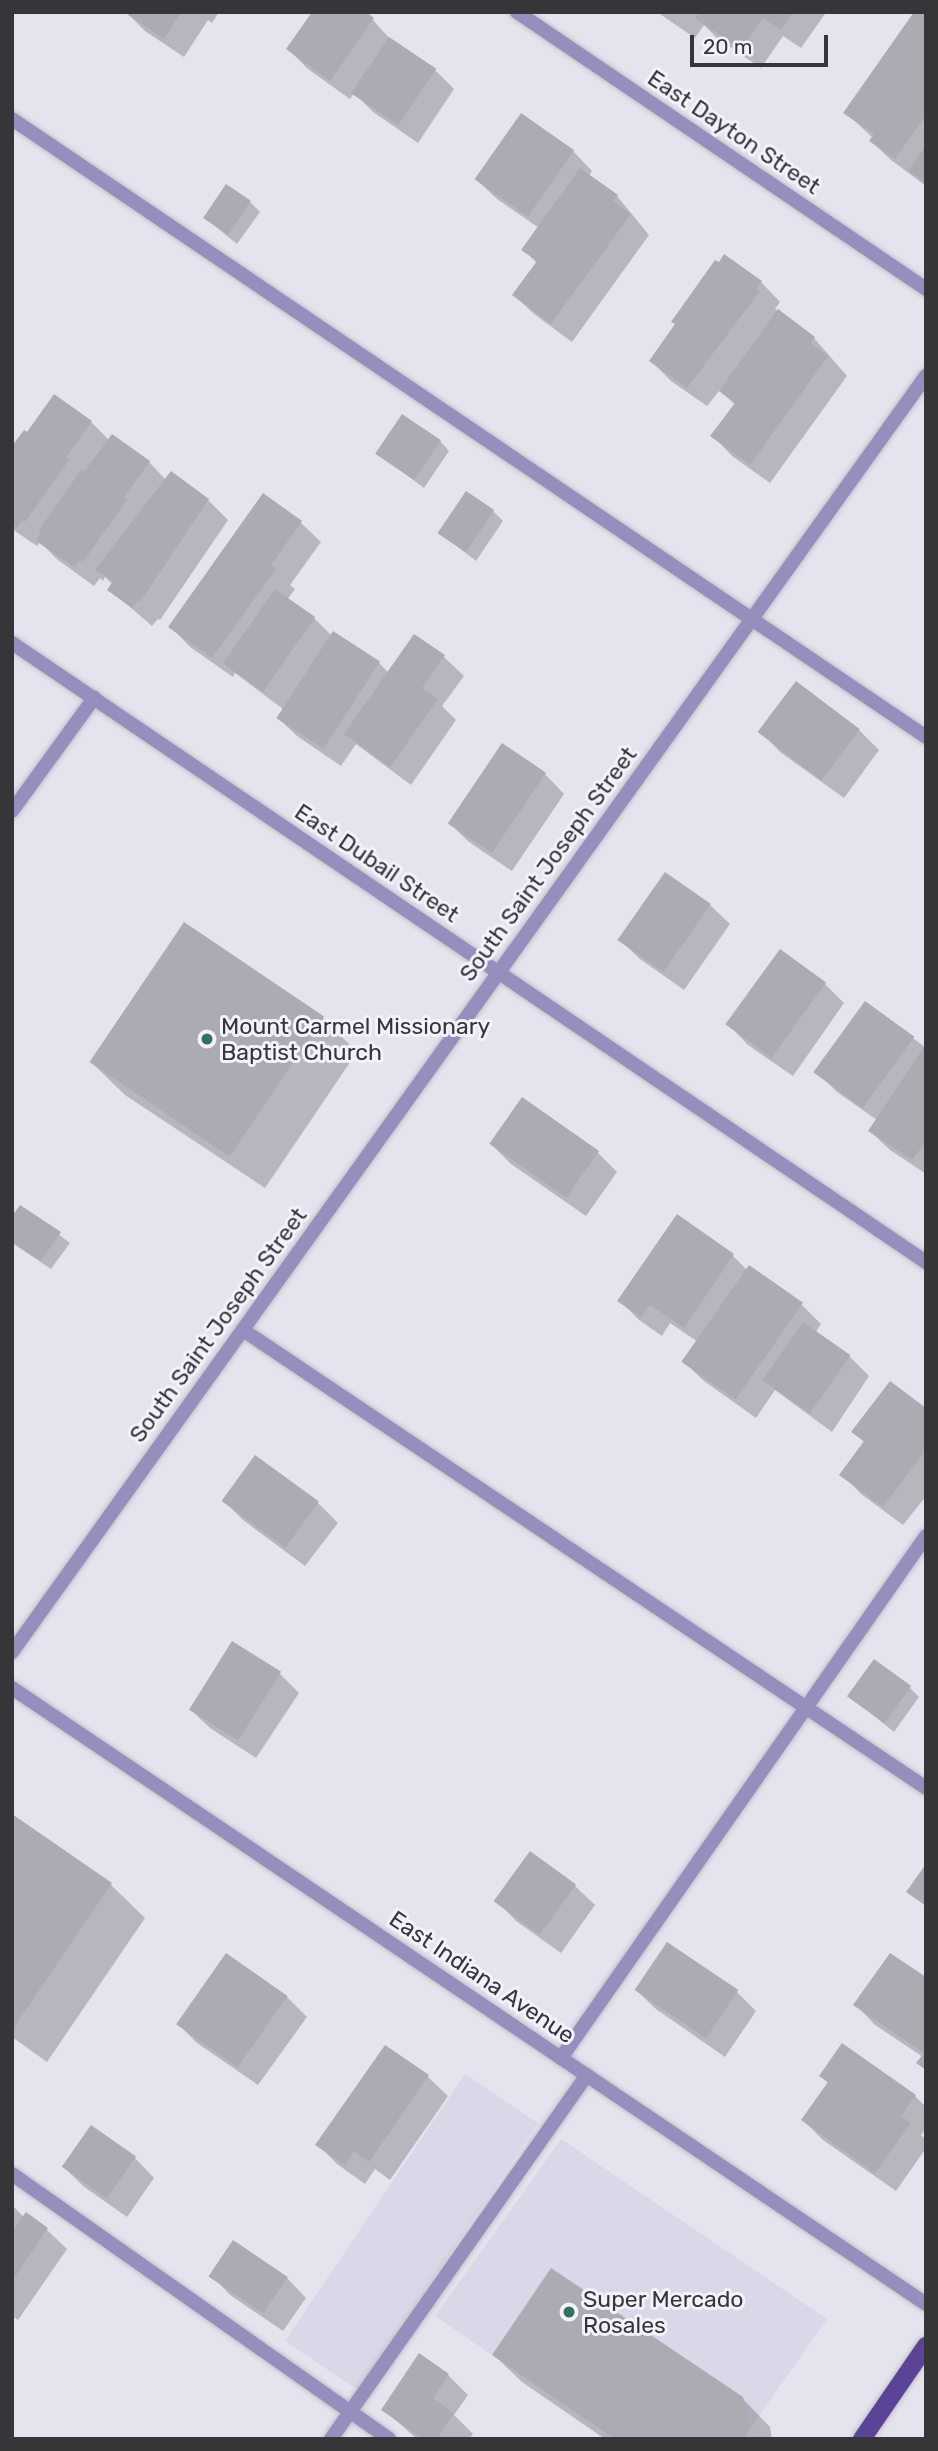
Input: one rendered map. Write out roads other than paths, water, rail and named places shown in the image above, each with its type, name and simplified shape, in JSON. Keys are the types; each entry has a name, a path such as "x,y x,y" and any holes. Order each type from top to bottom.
{"main road":[{"path":"862,2439 926,2346"}],"street":[{"name":"East Dayton Street","path":"517,12 926,289"},
{"path":"12,119 926,737"},
{"name":"South Saint Joseph Street","path":"12,1652 926,376"},
{"name":"East Dubail Street","path":"12,643 926,1262"},
{"path":"12,811 94,698"},
{"path":"243,1330 809,1707 926,1788"},
{"path":"561,2057 809,1707 926,1536"},
{"name":"East Indiana Avenue","path":"12,1688 926,2304"},
{"path":"331,2439 587,2075"},
{"path":"12,2174 390,2439"}],"place":[{"name":"Mount Carmel Missionary Baptist Church","path":"207,1039"},
{"name":"Super Mercado Rosales","path":"569,2312"}]}
